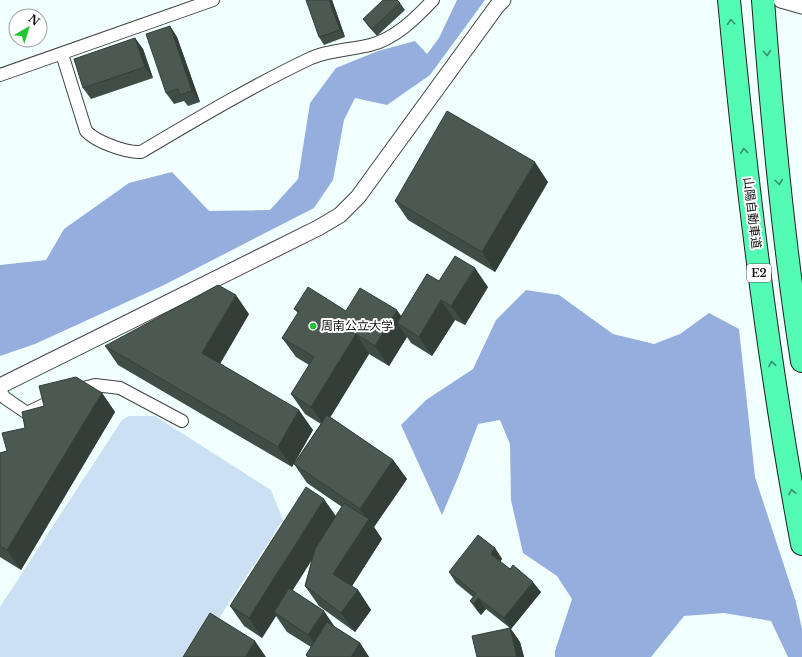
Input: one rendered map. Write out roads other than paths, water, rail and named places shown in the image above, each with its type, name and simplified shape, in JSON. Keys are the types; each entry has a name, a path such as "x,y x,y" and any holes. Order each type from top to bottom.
{"highway":[{"name":"山陽自動車道","path":"730,0 742,134 763,310 802,544"},
{"name":"E2","path":"763,0 773,132 793,304 802,361"}],"street":[{"path":"0,76 213,0"},
{"path":"62,54 86,131 92,138 133,153 141,152 238,95 313,57 338,50 371,45 390,36 418,17 433,0"},
{"path":"0,386 318,228 340,215 358,197 497,6 503,0"},
{"path":"781,0 801,6"},
{"path":"0,391 5,398 27,413 74,391 95,385 120,388 182,421"}],"place":[{"name":"周南公立大学","path":"313,326"}]}
